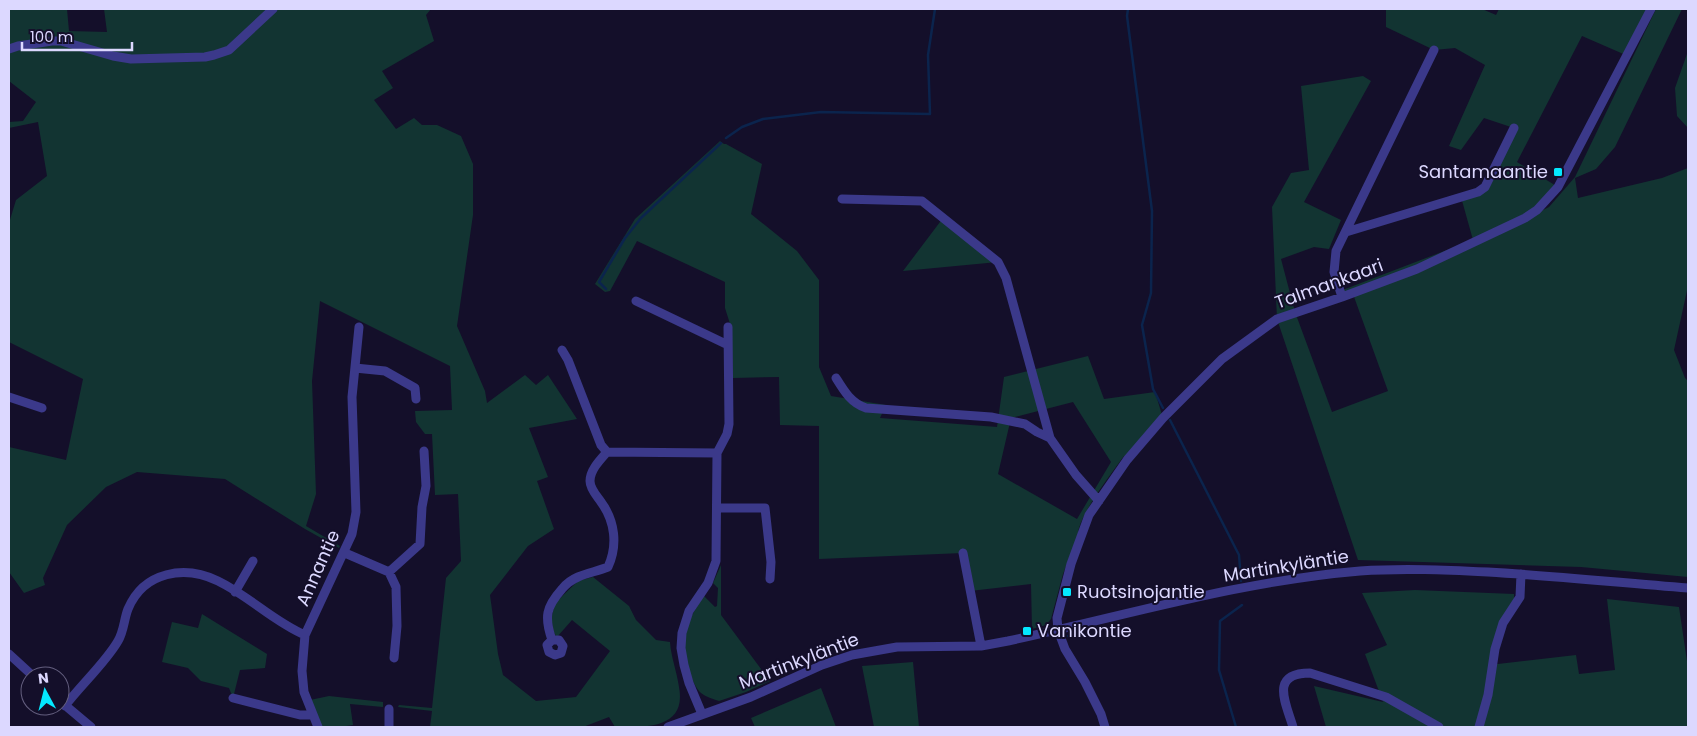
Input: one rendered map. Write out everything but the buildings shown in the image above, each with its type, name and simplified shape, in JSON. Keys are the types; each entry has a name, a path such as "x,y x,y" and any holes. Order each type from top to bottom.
{"street":[{"path":"9,49 52,41 68,43 113,56 132,59 214,55 229,50 273,9"},
{"name":"Talmankaari","path":"1058,630 1058,612 1071,564 1089,515 1127,460 1163,418 1222,359 1277,318 1342,297 1417,269 1538,210 1558,188 1651,9"},
{"path":"1342,297 1334,272 1336,251 1434,50"},
{"path":"1346,232 1478,192 1485,187 1514,128"},
{"path":"842,199 922,201 998,262 1006,278 1050,438 1076,475 1098,500"},
{"path":"636,301 728,345"},
{"name":"Annantie","path":"318,727 304,692 302,671 305,635 345,553 352,534 356,512 352,397 359,327"},
{"path":"702,714 689,683 680,648 686,620 708,583 716,561 717,453 727,434 729,424 728,327"},
{"path":"562,350 568,360 601,445 607,452 717,453"},
{"path":"355,368 385,371 415,388 416,400"},
{"path":"836,378 846,394 854,402 866,408 991,417 1024,424 1050,438"},
{"path":"9,397 42,408"},
{"path":"389,572 420,544 422,537 422,508 426,486 424,451"},
{"path":"552,640 547,620 548,610 553,600 567,584 576,578 608,567 612,557 614,527 610,516 590,486 590,480 596,465 607,452"},
{"path":"717,508 765,508 771,562 770,580"},
{"path":"345,553 389,572 396,587 397,626 394,658"},
{"path":"963,553 981,646"},
{"path":"235,592 253,561"},
{"name":"Martinkyläntie","path":"668,727 751,697 852,655 897,647 981,646 1260,584 1361,571 1423,569 1521,574 1688,588"},
{"path":"70,694 118,642 128,608 141,590 164,575 185,572 200,574 219,582 305,635"},
{"path":"1479,727 1488,695 1495,649 1503,623 1520,597 1521,574"},
{"path":"1058,630 1065,650 1085,682 1101,714 1105,727"},
{"path":"9,654 22,666"},
{"path":"1293,727 1282,693 1283,687 1287,680 1294,676 1300,673 1310,673 1386,697 1439,727"},
{"path":"233,698 300,715 312,715"},
{"path":"389,727 390,709"},
{"path":"70,710 91,727"}],"green space":[{"path":"9,9 67,9 69,31 107,32 104,9 431,9 426,15 434,41 382,71 393,88 374,100 396,129 414,118 422,125 437,125 461,136 473,164 473,215 457,326 485,391 487,403 525,375 536,385 548,375 577,419 529,428 548,477 537,481 554,529 528,546 490,595 498,654 503,675 536,701 576,697 610,651 572,620 557,637 554,633 551,619 555,603 578,581 593,577 629,606 636,620 656,640 670,642 680,701 670,719 650,726 638,727 615,727 609,717 583,727 430,727 432,711 398,707 399,705 432,708 446,578 461,561 458,494 435,495 432,434 425,434 416,422 415,411 452,410 450,366 320,301 312,381 316,494 306,526 340,546 339,548 225,479 137,472 106,487 67,525 43,578 45,585 24,593 9,572 9,447 66,460 83,379 9,342 9,223 16,200 47,176 38,122 9,128 9,122 23,121 36,102 9,81"},
{"path":"1386,9 1482,9 1496,15 1499,9 1651,9 1628,56 1582,36 1517,162 1558,187 1529,217 1549,207 1575,177 1656,9 1682,9 1615,147 1596,169 1575,178 1578,198 1662,178 1688,168 1688,286 1674,350 1688,381 1688,577 1581,567 1358,560 1277,319 1272,207 1291,173 1309,170 1301,86 1363,76 1371,81 1304,202 1341,220 1329,249 1314,247 1281,259 1295,312 1332,412 1388,391 1353,294 1340,291 1473,240 1461,197 1478,192 1514,128 1484,118 1461,150 1449,146 1485,65 1455,48 1434,50 1386,27"},
{"path":"1688,51 1688,128 1677,116 1675,88"},
{"path":"720,141 762,164 751,214 797,251 819,280 819,367 831,396 886,405 880,418 997,427 1004,377 1088,356 1104,399 1155,392 1163,418 1127,460 1124,456 1089,506 1079,527 1078,535 1063,574 1051,619 1046,625 1032,629 1031,584 970,591 963,553 819,559 819,426 780,425 779,377 733,378 731,327 725,308 725,282 637,241 610,291 605,292 595,284 635,219","holes":["1073,402 1111,462 1077,519 998,474 1011,418"]},
{"path":"943,218 998,262 903,271"},
{"path":"721,565 721,615 770,681 719,701 701,693 697,688 687,665 684,641 690,619 704,596 715,607 717,606 718,588 713,583"},
{"path":"1415,590 1514,594 1514,601 1489,665 1576,655 1579,674 1615,670 1607,599 1679,607 1688,668 1688,727 1326,727 1314,686 1383,702 1365,654 1387,645 1362,593"},
{"path":"202,614 267,654 265,668 240,670 233,698 229,688 201,681 188,668 162,662 172,622 198,628"},
{"path":"913,662 919,727 874,727 862,666"},
{"path":"821,688 836,727 755,727 751,718"},
{"path":"329,696 383,702 383,707 350,704 353,725 321,727 310,700"}],"waterway":[{"path":"726,138 742,127 763,119 821,112 930,114 928,55 935,9"},
{"path":"1128,9 1127,16 1152,211 1151,293 1142,325 1153,389 1163,408"},
{"path":"606,289 599,282 625,238 641,218 721,143"},
{"path":"1170,420 1239,555 1241,581"},
{"path":"1236,727 1219,670 1220,621 1242,605"},
{"path":"1068,636 1079,634"}],"place":[{"name":"Santamaantie","path":"1558,172"},
{"name":"Ruotsinojantie","path":"1067,592"},
{"name":"Vanikontie","path":"1027,631"}]}
